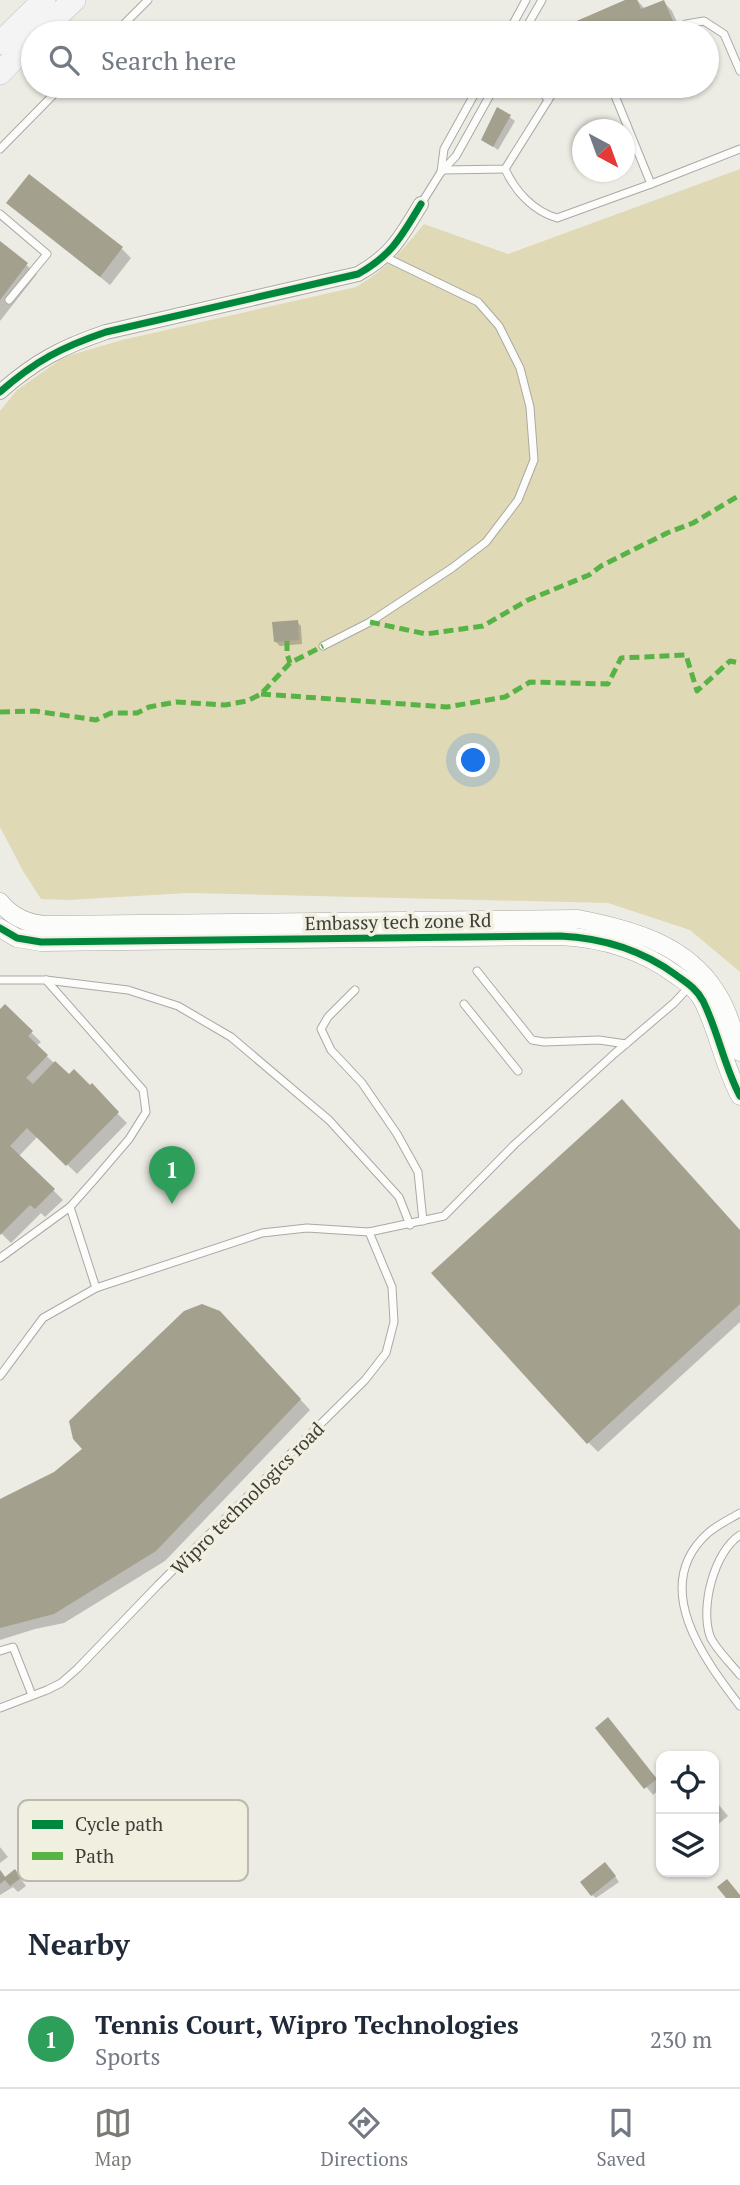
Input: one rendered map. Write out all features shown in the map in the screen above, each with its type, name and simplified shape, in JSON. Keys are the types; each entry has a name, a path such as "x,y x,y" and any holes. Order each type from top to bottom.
{"main road":[{"path":"35,13 74,0"},
{"path":"0,43 21,25"},
{"path":"0,73 21,51"}],"street":[{"path":"0,392 41,359 106,332 358,274 385,257 402,236 421,204"},
{"name":"Embassy tech zone Rd","path":"0,902 8,912 35,925 578,919 623,928 662,943 697,979 716,991 740,1052"},
{"path":"0,928 18,938 41,942 584,937 642,954 697,979 740,1096"}],"lane":[{"path":"127,21 148,0"},
{"path":"515,21 526,0"},
{"path":"530,21 542,0"},
{"path":"719,31 724,34 740,71"},
{"path":"0,149 50,98"},
{"path":"442,171 444,149 472,98"},
{"path":"421,204 442,171 456,156 488,98"},
{"path":"616,98 651,184"},
{"path":"505,169 548,100"},
{"path":"505,169 518,192 541,211 557,218 740,149"},
{"path":"442,171 505,169"},
{"path":"0,214 47,254 9,300"},
{"path":"323,646 370,622 452,568 486,542 518,500 534,460 530,407 520,368 499,326 478,302 385,257"},
{"path":"477,971 532,1040 599,1040 626,1044"},
{"path":"0,1376 43,1318 96,1288 262,1233 307,1228 369,1231 410,1225 444,1216 515,1144 674,1003 697,979"},
{"path":"0,980 46,980 128,990 178,1006 232,1037 329,1120 399,1197 410,1225"},
{"path":"0,1258 70,1207 129,1139 146,1112 143,1090 46,980"},
{"path":"355,990 328,1017 321,1029 331,1050 362,1083 397,1133 416,1168 424,1221"},
{"path":"464,1004 518,1071"},
{"path":"70,1207 96,1288"},
{"name":"Wipro technologics road","path":"0,1707 61,1683 78,1668 365,1380 386,1353 394,1322 392,1287 369,1231"},
{"path":"740,1513 707,1533 694,1551 682,1580 681,1593 685,1614 706,1659 740,1706"},
{"path":"739,1671 710,1637 707,1610 710,1586 719,1562 734,1539 740,1535"},
{"path":"0,1651 13,1647 32,1695"}],"shaded area":[{"path":"740,169 740,972 690,930 608,903 188,893 68,900 41,899 0,827 0,411 17,390 64,357 122,340 356,287 393,259 424,224 508,254"}],"building":[{"path":"625,0 637,0 641,9 664,0 673,21 576,21"},
{"path":"497,107 511,115 493,147 481,140"},
{"path":"29,174 123,247 100,277 6,203"},
{"path":"0,241 28,263 0,300"},
{"path":"298,620 299,640 274,642 272,622"},
{"path":"5,1004 33,1031 28,1036 48,1055 26,1078 33,1084 55,1061 69,1074 74,1069 90,1085 92,1083 119,1112 66,1166 27,1128 10,1146 55,1189 35,1209 30,1205 0,1235 0,1009"},
{"path":"622,1099 740,1230 740,1304 587,1444 431,1273"},
{"path":"202,1304 220,1311 301,1399 156,1551 54,1614 0,1628 0,1499 54,1472 82,1449 73,1439 69,1421 184,1311"},
{"path":"608,1717 656,1780 644,1789 595,1728"},
{"path":"605,1862 616,1876 591,1896 580,1882"},
{"path":"15,1869 18,1874 18,1880 10,1886 5,1880 0,1884 0,1870 5,1877"},
{"path":"727,1879 740,1898 726,1898 717,1887"}],"marked path":[{"path":"370,622 426,634 483,626 528,600 589,575 601,566 693,523 740,495"},
{"path":"287,641 290,663"},
{"path":"0,712 35,711 96,720 111,713 137,713 149,707 176,702 225,705 247,701 261,694 290,663 323,646"},
{"path":"261,694 447,707 505,697 530,682 608,684 621,658 686,655 697,691 730,661 740,663"}],"cycle path":[{"path":"0,392 50,356 106,332 358,274 388,252 421,204"},
{"path":"0,928 17,938 41,942 560,936 591,939 636,952 663,966 691,986 708,1012 740,1096"}],"place":[{"name":"Tennis Court, Wipro Technologies","path":"172,1204"}]}
